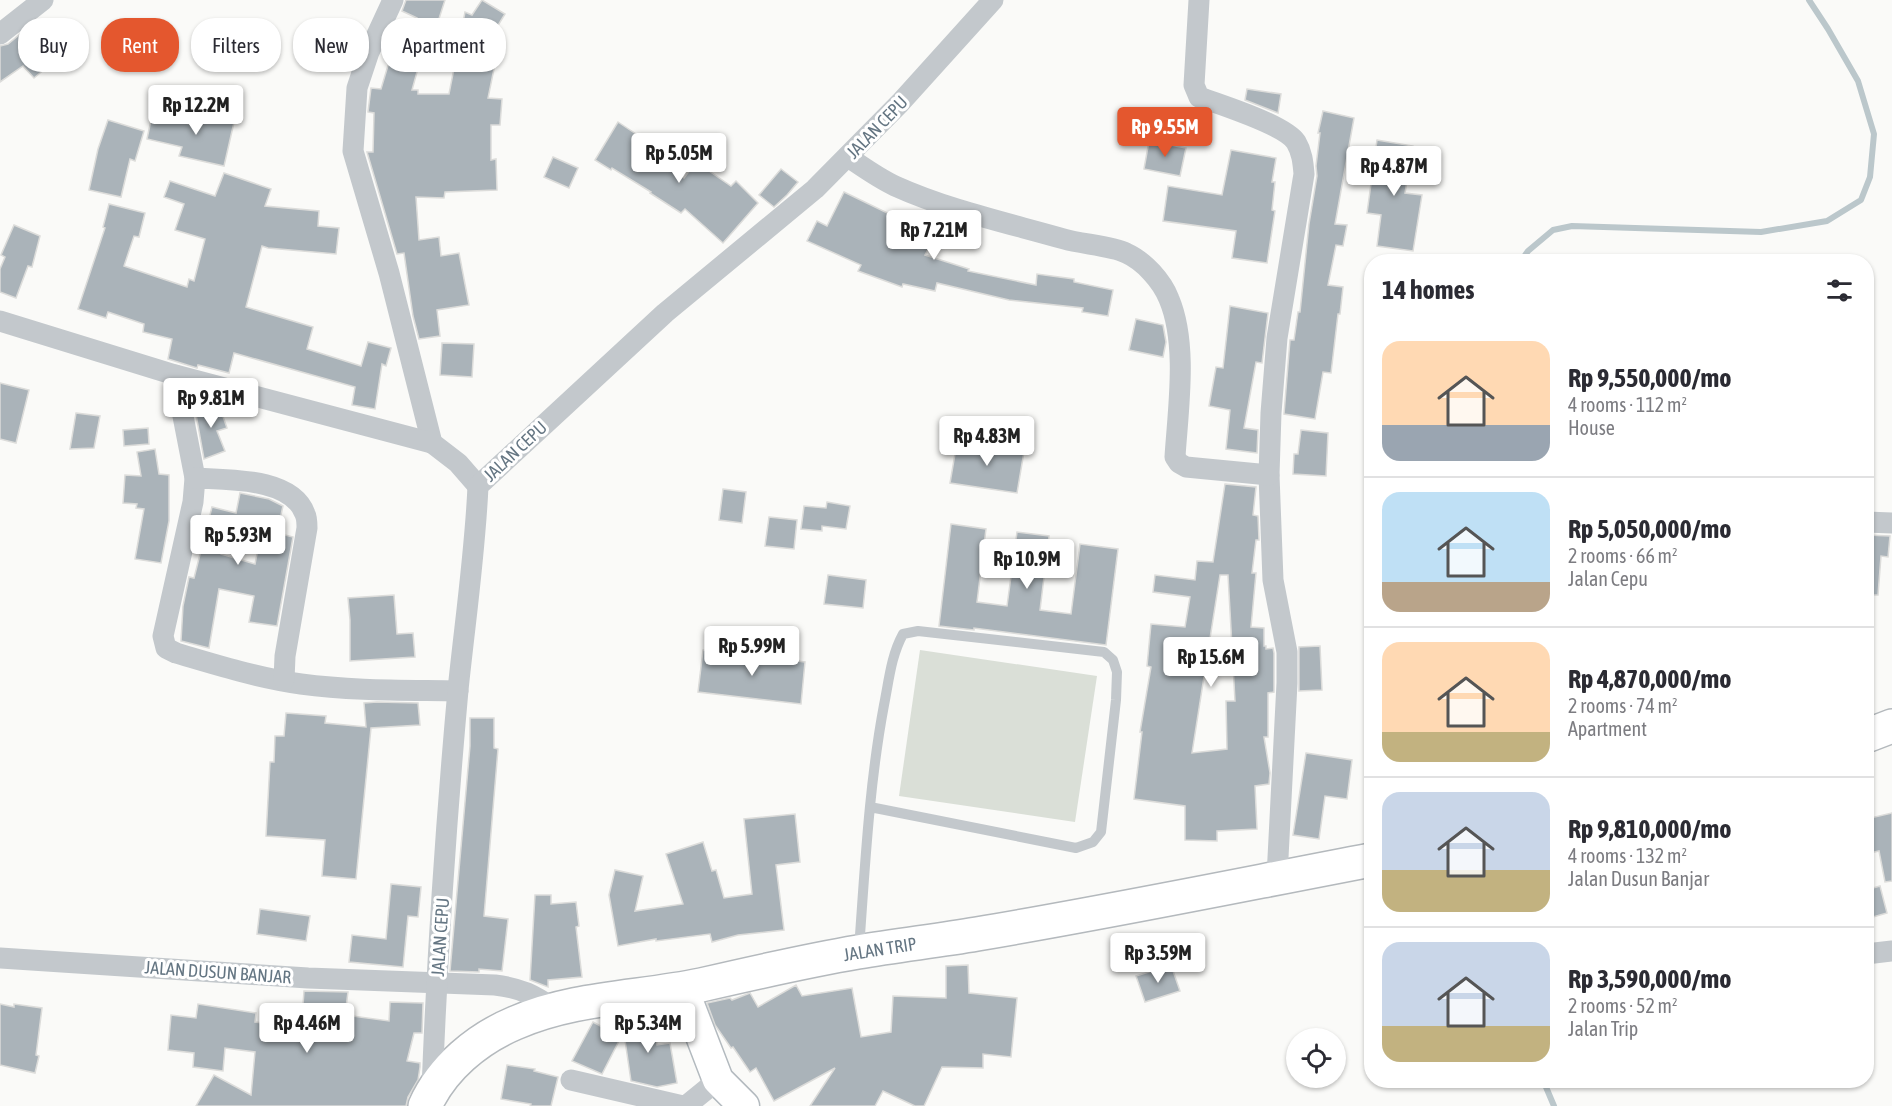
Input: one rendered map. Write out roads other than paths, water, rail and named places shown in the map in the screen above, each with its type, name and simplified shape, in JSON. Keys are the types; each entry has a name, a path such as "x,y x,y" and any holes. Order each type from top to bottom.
{"highway":[{"path":"1874,733 1892,726"},
{"name":"JALAN TRIP","path":"429,1098 446,1072 463,1055 495,1032 516,1022 556,1010 596,1000 683,989 859,952 976,934 1364,861"}],"main road":[{"path":"683,989 718,1080 744,1106"}],"street":[{"path":"0,34 43,0"},
{"path":"393,0 369,52 357,88 352,151 389,273 432,443"},
{"name":"JALAN CEPU","path":"429,1098 458,692 478,486 665,313 815,189 900,103 993,0"},
{"path":"1198,0 1194,85 1198,97 1256,117 1294,140 1302,156 1304,174 1278,338 1271,413 1269,475 1273,580 1287,652 1287,695 1277,878"},
{"path":"848,157 892,185 929,200 1079,243 1125,252 1142,264 1159,282 1170,299 1179,346 1180,372 1175,457 1179,463 1186,466 1269,475"},
{"path":"0,321 175,375 432,443 458,464 478,486"},
{"path":"175,375 195,478 193,502 163,636 166,648 244,673 284,680 359,689 458,692"},
{"path":"195,478 263,483 294,498 305,514 307,528 285,656 284,680"},
{"path":"1874,522 1892,523"},
{"path":"1874,953 1892,951"},
{"name":"JALAN DUSUN BANJAR","path":"0,958 308,978 436,982 517,988 536,996 556,1010"},
{"path":"571,1080 684,1106 718,1080"}],"lane":[{"path":"859,952 870,807 878,737 894,651 903,634 918,631 1104,652 1113,660 1117,672 1101,832 1093,842 1076,848 870,807"}],"waterway":[{"path":"1526,254 1553,230 1572,226 1761,232 1827,221 1861,200 1870,177 1874,134 1858,81 1809,0"},
{"path":"1546,1088 1554,1106"}]}
